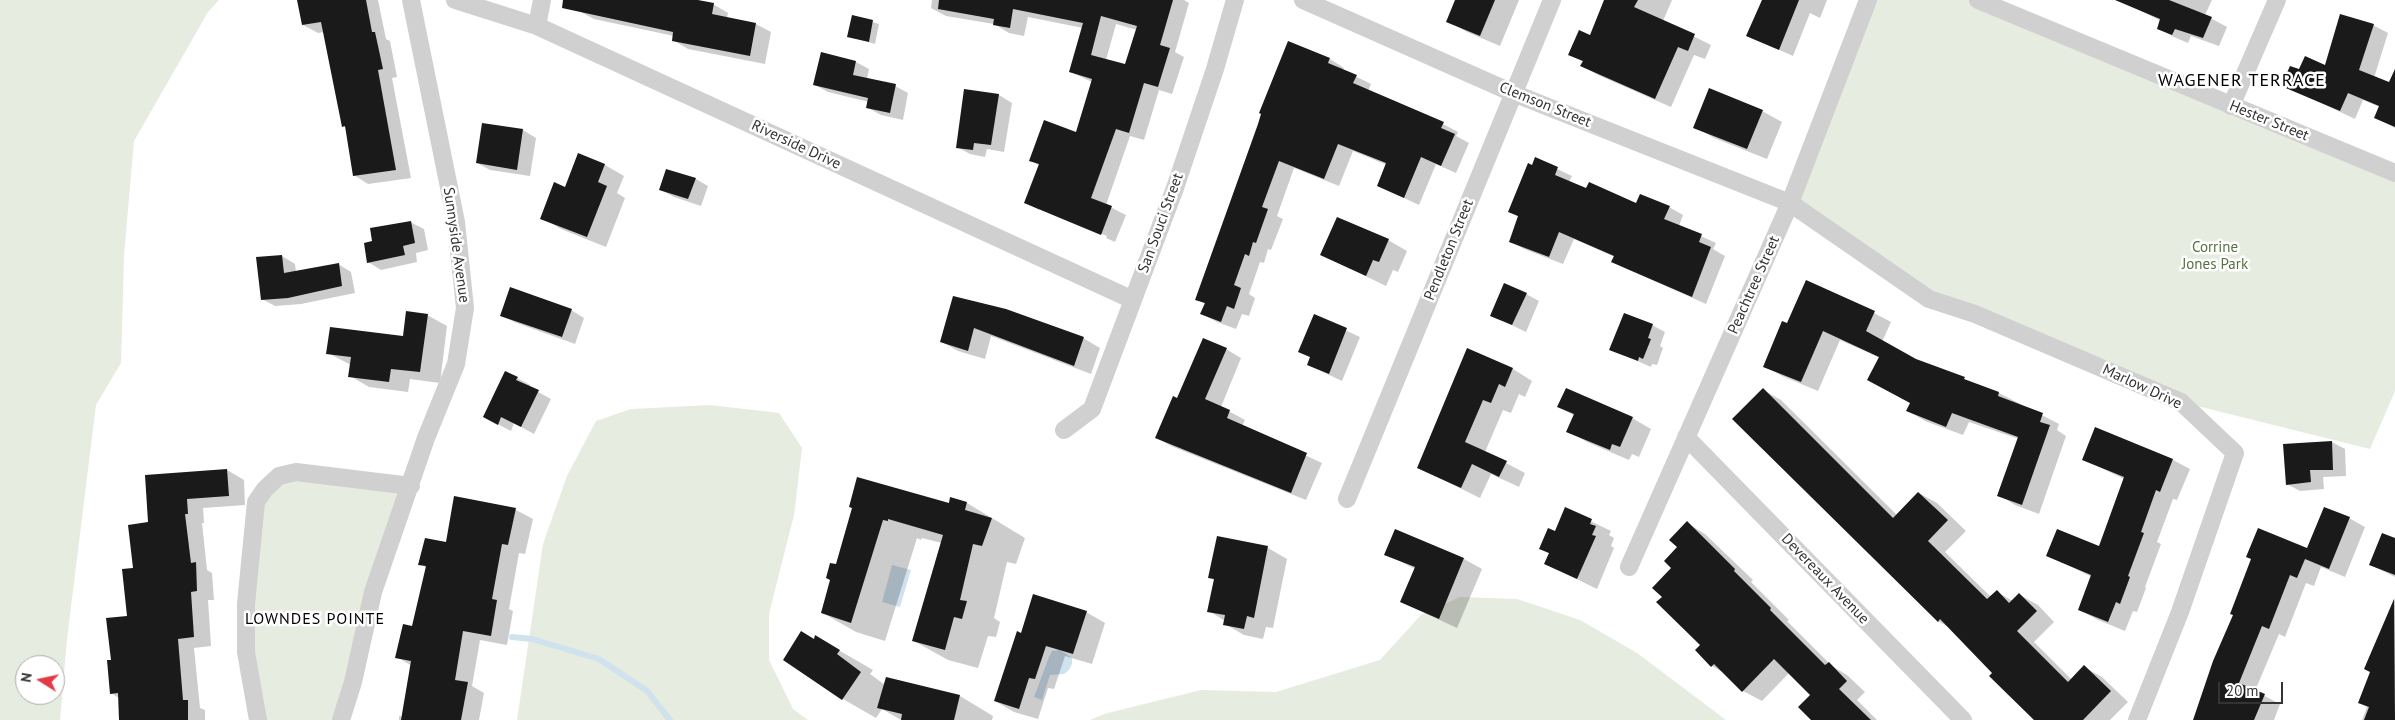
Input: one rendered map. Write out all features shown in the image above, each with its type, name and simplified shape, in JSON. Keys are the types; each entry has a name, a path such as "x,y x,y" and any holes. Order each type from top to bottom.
{"street":[{"name":"Sunnyside Avenue","path":"341,720 353,682 373,592 426,438 456,364 465,308 456,222 411,0"},
{"name":"Riverside Drive","path":"455,0 537,26 1133,300"},
{"path":"537,26 542,0"},
{"name":"San Souci Street","path":"1064,430 1092,409 1215,69 1235,0"},
{"name":"Clemson Street","path":"1303,0 1513,93 1790,203"},
{"name":"Pendleton Street","path":"1347,500 1552,0"},
{"name":"Peachtree Street","path":"1628,566 1790,203 1868,0"},
{"name":"Hester Street","path":"1978,0 2395,173"},
{"path":"2231,106 2277,0"},
{"name":"Marlow Drive","path":"1790,203 1929,299 1975,314 2181,402 2235,454 2180,612 2137,720"},
{"name":"Devereaux Avenue","path":"1686,437 1963,720"},
{"path":"258,720 246,652 246,604 256,502 265,488 279,476 296,472 411,486"}],"green space":[{"path":"0,0 219,0 208,12 134,141 124,255 121,363 96,405 65,662 65,655 15,655 15,705 61,705 60,720 0,720"},
{"name":"Corrine Jones Park","path":"1868,0 1974,0 2395,172 2395,391 2370,449 2181,402 1929,299 1790,203"},
{"path":"710,405 779,413 802,448 794,515 769,614 769,660 793,709 808,720 517,720 543,544 567,476 596,421 631,409"},
{"path":"279,476 411,486 341,720 258,720 246,652 265,489"},
{"path":"1460,597 1517,599 1580,620 1637,653 1726,720 1090,720 1104,714 1201,690 1276,692 1380,660 1421,615"}],"water":[{"path":"892,565 911,570 900,607 882,602"},
{"path":"1060,650 1072,658 1069,670 1064,674 1050,675 1042,700 1034,697 1052,651"}],"building":[{"path":"297,0 366,0 372,32 375,32 383,69 378,70 396,170 353,176 345,126 342,127 321,22 302,25"},
{"path":"563,0 698,0 714,3 712,14 756,23 750,56 672,41 673,32 562,8"},
{"path":"939,0 1173,0 1160,45 1170,48 1158,87 1144,83 1129,133 1116,129 1091,198 1112,206 1101,235 1024,203 1039,164 1029,161 1044,120 1076,132 1092,79 1069,72 1083,23 1013,9 1010,28 993,25 994,19 938,9","holes":["1101,16 1137,26 1125,64 1091,55"]},
{"path":"1455,0 1495,0 1480,36 1446,22"},
{"path":"1604,0 1638,0 1634,7 1695,34 1688,51 1678,47 1655,99 1580,66 1583,61 1568,55 1579,30 1590,35"},
{"path":"1762,0 1799,0 1779,50 1746,36"},
{"path":"2115,0 2169,0 2212,17 2203,38 2175,29 2172,35 2157,29 2160,19"},
{"path":"2340,14 2374,24 2359,70 2389,82 2395,69 2395,127 2374,118 2379,106 2348,93 2340,111 2281,86 2290,66 2299,69 2305,56 2325,65"},
{"path":"852,15 873,20 869,42 847,37"},
{"path":"1288,41 1330,58 1328,63 1357,75 1353,83 1444,122 1441,128 1455,134 1441,166 1421,157 1404,198 1377,186 1386,163 1338,144 1324,179 1279,161 1262,207 1268,209 1256,243 1253,242 1249,256 1245,254 1234,285 1241,288 1234,309 1227,306 1221,322 1200,314 1205,303 1195,300 1258,124 1261,114 1259,113"},
{"path":"821,52 856,61 853,75 896,84 890,113 866,108 868,98 813,85"},
{"path":"1709,88 1763,110 1747,149 1693,128"},
{"path":"964,89 999,94 991,145 974,143 973,150 956,148"},
{"path":"482,123 523,129 517,170 476,163"},
{"path":"578,153 605,164 598,182 607,186 587,237 540,219 554,182 565,187"},
{"path":"1535,157 1558,167 1555,175 1586,188 1589,182 1636,203 1640,194 1670,206 1664,219 1702,234 1699,242 1711,247 1692,297 1611,262 1614,256 1559,232 1549,257 1509,242 1518,216 1508,212 1528,163 1532,165"},
{"path":"666,169 696,178 688,199 659,190"},
{"path":"1337,217 1389,239 1379,262 1373,260 1366,276 1320,255"},
{"path":"411,221 415,243 403,246 405,255 367,263 364,243 372,241 370,228"},
{"path":"282,255 284,273 339,263 342,286 288,298 261,300 256,257"},
{"path":"1806,280 1875,311 1866,331 1916,359 1965,377 1964,379 1999,392 1998,396 2043,413 2040,422 2050,425 2022,505 1997,496 2018,437 1952,413 1946,427 1906,411 1910,403 1867,380 1879,357 1823,331 1801,382 1763,367 1782,321 1787,323"},
{"path":"1504,283 1527,293 1512,325 1490,316"},
{"path":"510,287 572,309 562,337 500,316"},
{"path":"953,296 1006,309 1084,337 1074,366 974,328 968,351 940,342"},
{"path":"406,311 428,314 420,372 391,369 389,382 348,377 351,357 326,354 330,327 403,336"},
{"path":"1624,313 1653,324 1648,338 1651,339 1643,359 1639,357 1638,361 1609,350"},
{"path":"1314,314 1347,328 1329,374 1307,365 1310,357 1298,352"},
{"path":"1203,338 1227,348 1205,399 1230,410 1227,418 1307,453 1291,493 1155,438 1173,396 1177,398"},
{"path":"1467,348 1513,368 1505,387 1499,384 1491,403 1483,400 1465,442 1507,461 1499,477 1472,464 1461,488 1417,468"},
{"path":"505,371 518,377 516,380 539,390 521,427 501,417 498,425 483,417"},
{"path":"1566,388 1633,417 1620,447 1612,444 1610,450 1566,432 1574,414 1557,407"},
{"path":"1763,388 1893,518 1918,492 1948,520 1928,541 1987,599 1997,590 2009,603 2019,593 2037,611 2017,631 2068,682 2084,665 2111,691 2083,720 2034,720 1989,676 1992,673 1940,619 1938,622 1732,419"},
{"path":"2095,427 2173,459 2160,492 2156,490 2141,532 2144,533 2120,604 2116,602 2108,622 2078,610 2091,575 2046,556 2057,529 2099,546 2124,477 2082,460"},
{"path":"2332,441 2333,470 2310,470 2311,482 2286,485 2283,444"},
{"path":"227,469 229,496 187,499 188,514 185,514 191,563 196,562 197,591 191,592 194,637 178,639 183,700 188,700 188,720 119,720 118,693 110,694 107,660 111,660 106,618 127,616 122,569 133,568 128,525 148,522 145,475"},
{"path":"857,477 949,503 950,497 967,502 965,510 992,518 982,546 973,544 960,600 967,601 962,619 954,617 945,650 912,641 943,535 888,519 888,521 883,520 851,623 821,613 830,580 826,578 830,563 836,564 852,508 849,507"},
{"path":"454,496 516,508 508,545 502,544 492,599 497,600 491,636 463,631 455,680 468,682 461,720 401,720 411,661 395,658 403,624 412,626 426,566 418,565 425,538 446,542"},
{"path":"1565,507 1592,519 1590,524 1596,526 1592,535 1596,536 1577,579 1544,564 1549,553 1539,549 1548,528 1555,531"},
{"path":"2324,507 2350,517 2329,569 2305,559 2297,578 2290,575 2269,629 2262,626 2239,683 2265,694 2254,720 2193,720 2213,661 2233,615 2230,614 2251,559 2246,557 2258,528 2307,548"},
{"path":"1687,521 1735,569 1734,571 1771,608 1770,610 1825,665 1829,662 1847,681 1839,689 1871,720 1811,720 1798,707 1810,695 1774,659 1742,692 1714,664 1711,667 1695,650 1700,645 1656,602 1662,597 1652,588 1671,568 1664,561 1677,547 1669,540"},
{"path":"1395,529 1464,558 1439,619 1400,602 1415,567 1384,555"},
{"path":"2382,533 2395,538 2395,575 2369,565"},
{"path":"1217,536 1268,546 1254,618 1247,616 1244,629 1223,625 1225,615 1207,612 1214,579 1208,578"},
{"path":"1033,594 1087,611 1073,654 1046,646 1035,679 1029,678 1019,709 994,701 1017,631 1021,633"},
{"path":"2394,599 2395,720 2364,720 2369,707 2358,703 2370,672 2364,669"},
{"path":"801,631 814,639 815,635 840,650 837,654 861,672 842,700 783,660"},
{"path":"886,677 960,695 954,720 901,720 902,714 877,708"}],"waterway":[{"path":"512,637 532,639 599,659 647,691 670,720"}],"district":[{"name":"WAGENER TERRACE","path":"2242,81"},
{"name":"LOWNDES POINTE","path":"315,619"}]}
